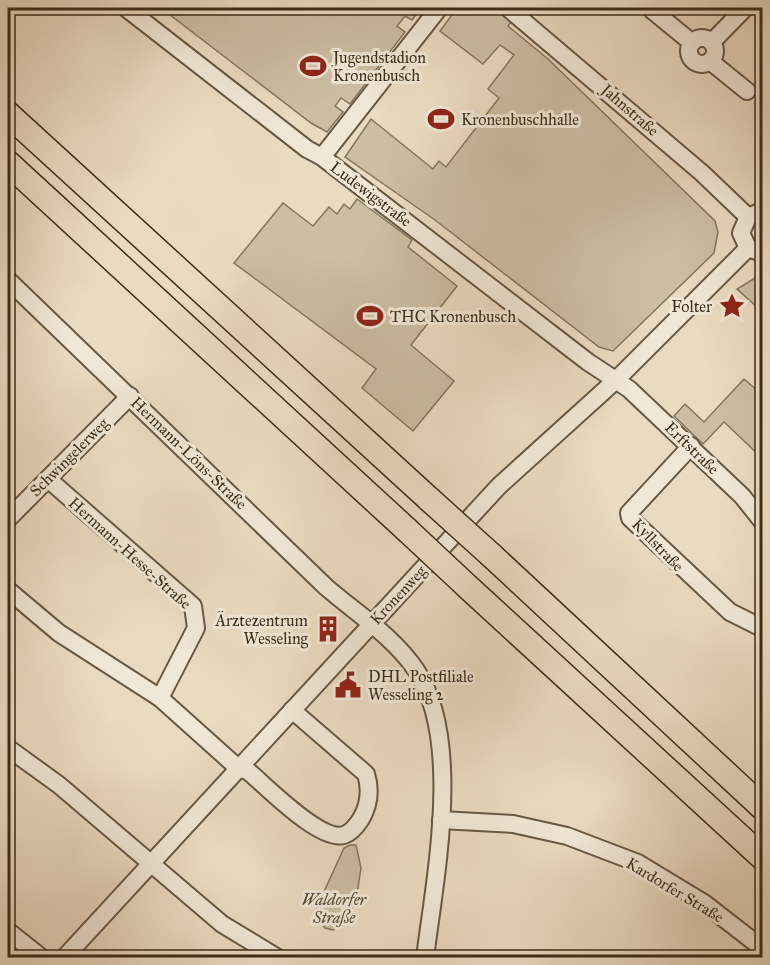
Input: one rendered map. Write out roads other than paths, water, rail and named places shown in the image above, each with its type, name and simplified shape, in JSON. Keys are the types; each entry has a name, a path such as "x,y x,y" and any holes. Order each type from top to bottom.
{"highway":[{"path":"8,114 491,555 762,807"},
{"path":"8,163 762,857"}],"street":[{"name":"Ludewigstraße","path":"126,8 307,149 322,157 588,362 616,380"},
{"path":"322,157 439,8"},
{"name":"Jahnstraße","path":"508,8 527,13 684,158 755,214"},
{"path":"712,42 745,8"},
{"path":"652,10 691,42"},
{"path":"703,38 712,42 716,52 710,61 703,64 693,60 689,52 691,42 703,38"},
{"path":"710,61 747,92"},
{"path":"755,214 741,233 755,251"},
{"name":"Kronenweg","path":"64,957 518,466 616,380 755,251"},
{"name":"Hermann-Löns-Straße","path":"8,280 326,587 371,623"},
{"name":"Erftstraße","path":"616,380 691,446 742,496 762,521"},
{"name":"Schwingelerweg","path":"8,519 129,396"},
{"name":"Kyllstraße","path":"691,446 640,499 629,513 630,519 730,612 762,628"},
{"name":"Hermann-Hesse-Straße","path":"48,479 194,606 196,628 160,699"},
{"path":"8,590 59,633 160,699 238,768 248,771 311,825 331,834 344,835 355,828 362,817 370,785 366,774 292,710"},
{"path":"371,623 416,670 432,703 442,739 441,820 425,957"},
{"path":"8,748 59,785 222,924 278,957"},
{"name":"Kardorfer Straße","path":"441,820 513,824 567,837 638,863 704,903 762,948"},
{"path":"8,931 42,957"}],"place":[{"name":"Jugendstadion Kronenbusch","path":"313,66"},
{"name":"Kronenbuschhalle","path":"441,119"},
{"name":"Folter","path":"732,306"},
{"name":"THC Kronenbusch","path":"370,316"},
{"name":"Ärztezentrum Wesseling","path":"328,629"},
{"name":"DHL Postfiliale Wesseling 2","path":"348,685"}],"park label":[{"name":"Waldorfer Straße","path":"334,908"}]}
